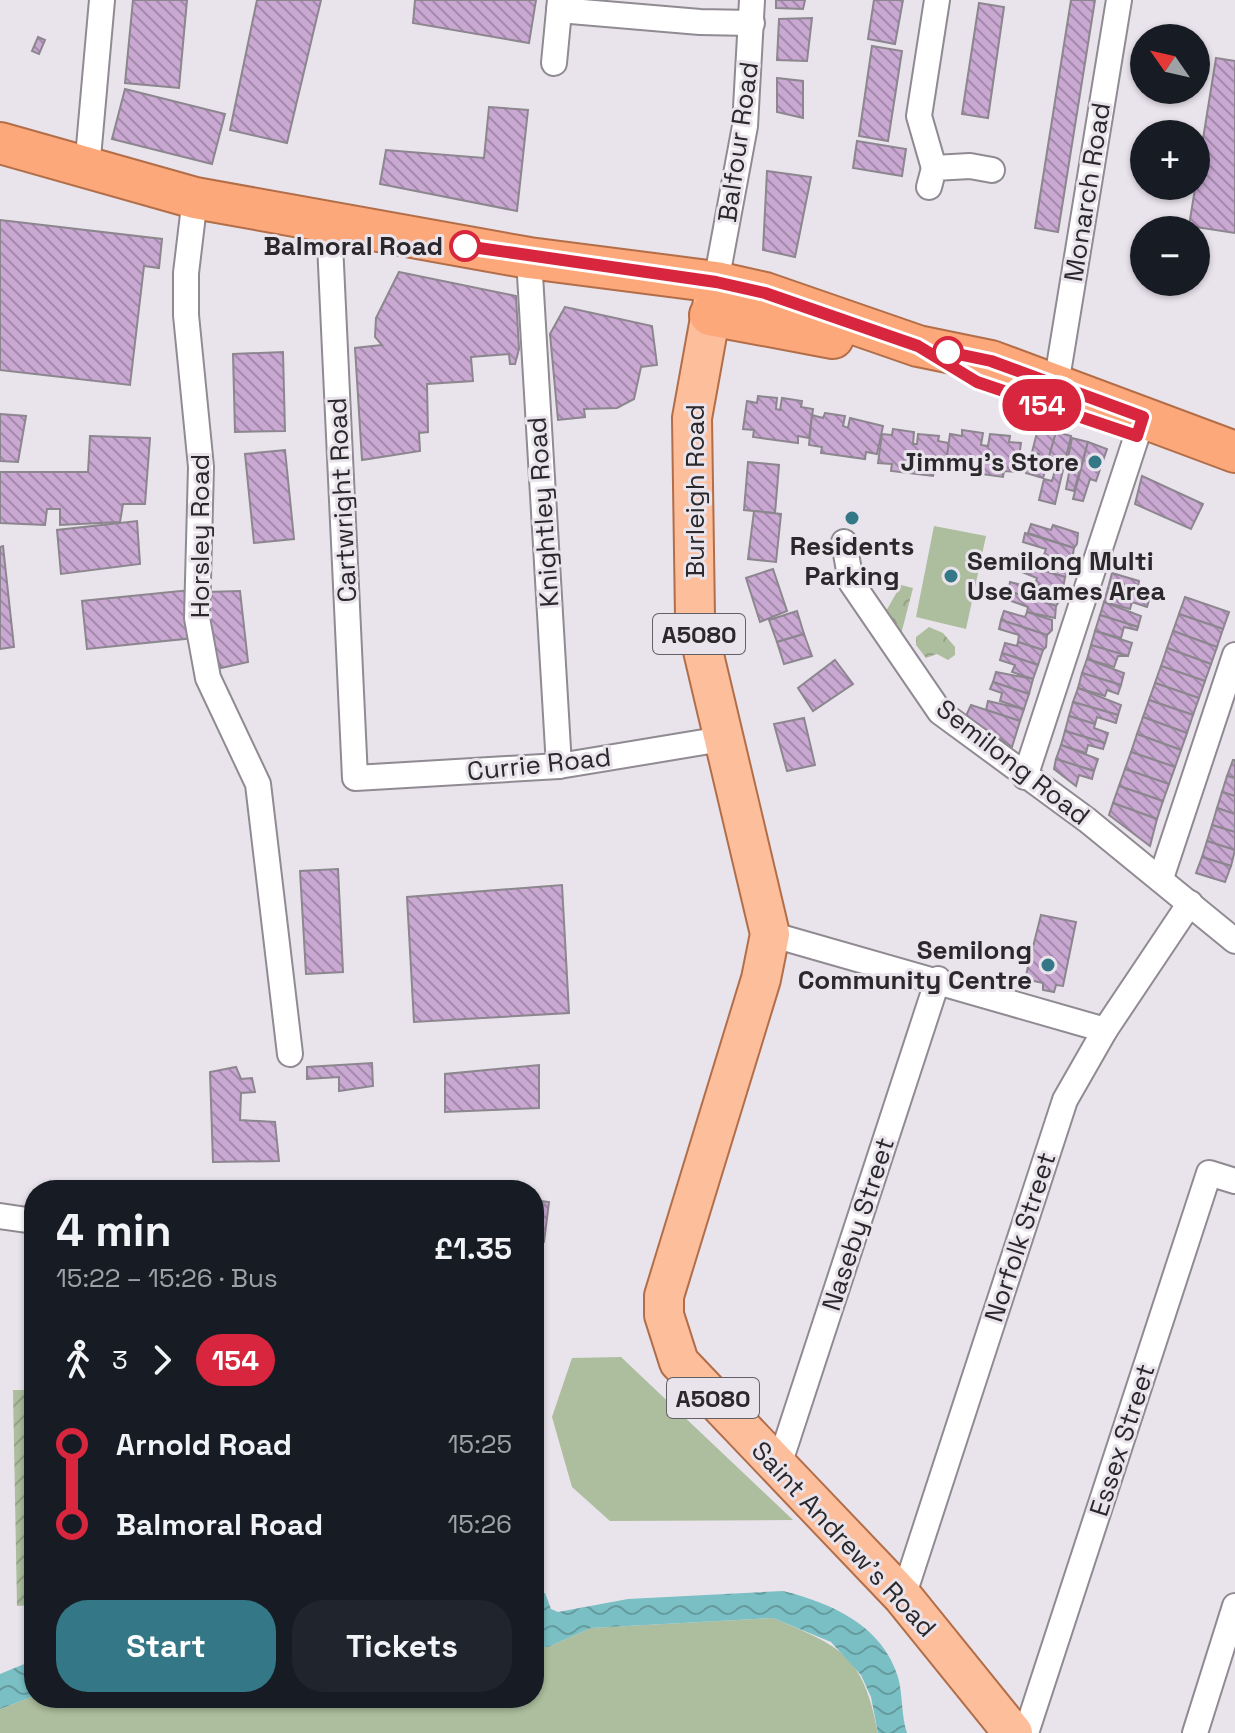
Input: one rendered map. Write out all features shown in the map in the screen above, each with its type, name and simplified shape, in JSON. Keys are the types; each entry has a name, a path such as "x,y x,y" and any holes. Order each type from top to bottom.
{"highway":[{"path":"3,143 195,198 529,258 713,299 765,293 918,346 991,361 1056,385 1235,472"},
{"path":"918,346 977,382 1235,452"}],"main road":[{"name":"Burleigh Road","path":"713,299 692,418 695,617 770,934 761,979"},
{"name":"Saint Andrew's Road","path":"761,979 664,1296 664,1315 679,1362 903,1597 1013,1733"}],"street":[{"path":"87,169 102,0"},
{"path":"937,0 919,116 932,178 970,166 992,170"},
{"name":"Monarch Road","path":"1056,385 1119,0"},
{"path":"554,63 560,5 700,22 752,12"},
{"name":"Balfour Road","path":"713,299 745,126 752,12"},
{"name":"Horsley Road","path":"195,198 186,273 186,315 201,467 197,618 208,678 258,784 290,1054"},
{"name":"Cartwright Road","path":"329,222 355,778"},
{"name":"Knightley Road","path":"529,258 559,766"},
{"path":"1025,777 1140,426"},
{"name":"Semilong Road","path":"844,542 851,582 940,712 1161,878 1235,941"},
{"path":"1161,878 1235,655"},
{"name":"Currie Road","path":"355,778 559,766 722,739"},
{"name":"Norfolk Street","path":"903,1597 1065,1100 1105,1030 1190,903"},
{"path":"770,934 938,979 1105,1030"},
{"name":"Naseby Street","path":"778,1468 938,979"},
{"name":"Essex Street","path":"1026,1733 1209,1173 1235,1181"},
{"path":"0,1216 24,1220"},
{"path":"1195,1733 1235,1606"}],"green space":[{"name":"Semilong Multi Use Games Area","path":"934,526 986,536 966,629 916,617"},
{"path":"901,585 913,588 899,642 882,618"},
{"path":"929,627 943,633 955,647 955,655 948,660 937,654 926,658 916,645 916,637"},
{"path":"621,1357 793,1520 610,1521 572,1487 552,1417 572,1358"},
{"path":"13,1390 24,1390 24,1606 17,1606"},
{"path":"773,1618 816,1637 846,1657 865,1686 878,1733 0,1733 0,1709 24,1700 24,1708 544,1708 544,1647 591,1628"}],"water":[{"path":"783,1591 836,1610 867,1630 890,1659 898,1677 907,1733 878,1733 871,1697 861,1675 831,1642 773,1618 591,1628 544,1647 544,1593 551,1609 558,1612 628,1599"},
{"path":"24,1664 24,1700 0,1709 0,1674"}],"building":[{"path":"133,0 187,0 179,88 125,83"},
{"path":"257,0 321,0 287,143 230,130"},
{"path":"415,0 536,0 529,43 413,23"},
{"path":"776,0 805,0 803,9 776,8"},
{"path":"874,0 903,0 895,44 868,39"},
{"path":"1071,0 1095,0 1058,232 1035,228"},
{"path":"979,3 1004,7 988,118 962,114"},
{"path":"812,18 807,61 777,60 779,19"},
{"path":"38,37 45,40 39,54 32,51"},
{"path":"872,46 902,51 888,141 859,136"},
{"path":"1216,58 1235,61 1235,233 1210,229 1210,216 1191,216 1193,200 1210,200 1210,120 1206,120"},
{"path":"777,78 803,81 803,118 777,112"},
{"path":"125,89 225,114 212,164 112,139"},
{"path":"489,107 528,110 517,211 380,184 386,150 484,158"},
{"path":"857,141 906,149 902,176 853,168"},
{"path":"767,171 811,177 795,257 763,250"},
{"path":"0,220 162,239 159,268 144,266 130,385 0,370"},
{"path":"399,272 516,296 519,349 515,364 510,364 509,354 471,357 473,381 427,384 428,432 419,433 420,451 362,460 355,348 382,345 375,337 376,318"},
{"path":"565,307 652,326 657,365 641,367 634,399 617,408 584,409 585,417 558,420 550,334"},
{"path":"283,352 285,431 235,432 233,354"},
{"path":"758,396 777,398 776,409 780,410 782,398 802,401 801,407 813,409 809,438 798,436 798,443 753,437 754,430 743,429 747,401 757,403"},
{"path":"825,413 845,416 843,426 848,428 850,418 883,426 877,454 866,452 865,459 821,453 822,447 809,445 812,415 823,418"},
{"path":"0,414 26,416 18,462 0,461"},
{"path":"1039,425 1057,430 1043,478 1026,473 1030,458 1037,460 1039,454 1032,452"},
{"path":"893,429 914,432 913,444 917,444 918,434 939,436 938,441 949,443 945,471 934,470 933,476 891,471 892,464 878,463 882,434 892,435"},
{"path":"962,430 983,433 981,445 988,446 990,434 1010,436 1009,442 1021,443 1017,472 1004,471 1003,477 959,471 960,465 946,463 950,434 962,436"},
{"path":"1056,432 1071,436 1055,504 1039,500 1044,479 1052,481 1057,463 1048,460"},
{"path":"90,436 150,438 145,504 123,504 120,522 60,525 60,509 47,509 45,525 0,523 0,472 88,472"},
{"path":"1072,438 1088,442 1074,491 1066,489 1070,468 1066,467"},
{"path":"1088,442 1107,449 1096,481 1090,479 1083,501 1073,499"},
{"path":"285,450 294,539 254,543 245,454"},
{"path":"748,462 779,465 775,513 744,510"},
{"path":"1142,476 1203,504 1191,529 1135,504"},
{"path":"754,511 781,514 776,562 748,559"},
{"path":"137,521 140,564 61,574 57,530"},
{"path":"1031,524 1051,530 1053,525 1078,533 1077,544 1074,548 1028,533"},
{"path":"1025,533 1074,548 1072,560 1044,555 1046,549 1023,542"},
{"path":"3,546 14,647 0,649 0,547"},
{"path":"1020,553 1042,560 1044,555 1069,562 1069,573 1065,577 1016,563"},
{"path":"1016,563 1065,577 1063,589 1060,592 1035,584 1037,578 1014,569"},
{"path":"773,569 787,611 760,622 746,578"},
{"path":"1112,573 1139,581 1138,587 1152,591 1149,600 1108,588"},
{"path":"1010,582 1033,588 1035,584 1060,592 1062,597 1056,606 1008,591"},
{"path":"1108,588 1149,600 1147,607 1132,602 1130,609 1104,602"},
{"path":"190,590 194,638 87,649 82,601"},
{"path":"240,591 248,662 221,668 207,632 205,592"},
{"path":"1008,591 1056,606 1055,618 1027,612 1028,607 1006,599"},
{"path":"1185,597 1229,612 1223,629 1179,614"},
{"path":"1104,602 1141,616 1138,627 1100,615"},
{"path":"797,611 804,634 777,642 769,620"},
{"path":"1004,611 1025,617 1027,612 1052,620 1052,630 1047,635 1001,620"},
{"path":"1179,614 1223,629 1217,647 1173,631"},
{"path":"1100,615 1138,627 1137,630 1124,627 1121,638 1095,631"},
{"path":"1001,620 1047,635 1046,647 1043,650 1018,642 1019,635 999,629"},
{"path":"1095,631 1132,643 1128,656 1091,645"},
{"path":"1173,631 1217,647 1211,664 1167,648"},
{"path":"804,634 812,656 784,664 777,642"},
{"path":"1018,642 1043,650 1038,665 1002,653 1005,643 1017,646"},
{"path":"1091,645 1128,656 1118,656 1114,667 1087,659"},
{"path":"1167,648 1211,664 1205,681 1161,666"},
{"path":"1002,653 1038,665 1033,679 1012,672 1015,665 1000,660"},
{"path":"1087,659 1124,673 1121,685 1082,673"},
{"path":"835,660 853,684 813,711 798,688"},
{"path":"1161,666 1205,681 1199,698 1155,683"},
{"path":"996,672 1033,679 1029,694 993,682"},
{"path":"1082,673 1121,685 1118,694 1107,690 1105,696 1078,688"},
{"path":"993,682 1029,694 1024,709 1000,701 1002,693 990,689"},
{"path":"1155,683 1199,698 1193,715 1149,700"},
{"path":"1078,688 1121,705 1118,715 1073,702"},
{"path":"1149,700 1193,715 1187,733 1143,717"},
{"path":"988,701 1024,709 1020,721 986,710"},
{"path":"1073,702 1118,715 1116,723 1097,717 1095,724 1069,716"},
{"path":"971,705 1020,721 1012,747 966,716"},
{"path":"1069,716 1095,724 1094,728 1108,733 1105,743 1065,731"},
{"path":"1143,717 1187,733 1181,750 1137,734"},
{"path":"804,718 815,765 787,771 774,724"},
{"path":"1065,731 1105,743 1103,749 1088,745 1086,753 1061,745"},
{"path":"1137,734 1181,750 1175,767 1131,752"},
{"path":"1061,745 1098,759 1094,771 1056,759"},
{"path":"1131,752 1175,767 1169,784 1125,769"},
{"path":"1056,759 1094,771 1092,779 1079,775 1076,786 1054,769"},
{"path":"1235,760 1235,778 1227,776"},
{"path":"1125,769 1169,784 1163,801 1119,786"},
{"path":"1227,776 1235,778 1235,796 1222,792"},
{"path":"1119,786 1163,801 1157,819 1113,803"},
{"path":"1222,792 1235,796 1235,814 1217,808"},
{"path":"1113,803 1157,819 1150,846 1109,815"},
{"path":"1217,808 1235,814 1235,832 1212,825"},
{"path":"1212,825 1235,832 1235,850 1207,841"},
{"path":"1207,841 1235,850 1231,866 1202,857"},
{"path":"1202,857 1231,866 1225,882 1196,873"},
{"path":"338,869 343,972 306,974 300,871"},
{"path":"562,885 569,1013 414,1022 407,897"},
{"name":"Semilong Community Centre","path":"1041,915 1076,922 1063,986 1056,985 1054,992 1043,990 1043,983 1025,979"},
{"path":"372,1063 373,1086 339,1091 339,1077 307,1079 307,1067"},
{"path":"539,1065 539,1108 445,1112 445,1074"},
{"path":"236,1067 241,1079 252,1078 255,1092 241,1093 240,1120 275,1122 279,1161 213,1162 210,1072"},
{"path":"544,1201 549,1202 544,1242"}],"bus line":[{"name":"154","path":"465,246 529,258 716,282 765,293 918,346 977,382 1137,436 1143,417 991,361 948,352"}],"place":[{"name":"Balmoral Road","path":"465,246"},
{"name":"Jimmy's Store","path":"1095,462"},
{"name":"Residents Parking","path":"852,518"},
{"name":"Semilong Multi Use Games Area","path":"951,576"},
{"name":"Semilong Community Centre","path":"1048,965"}]}
